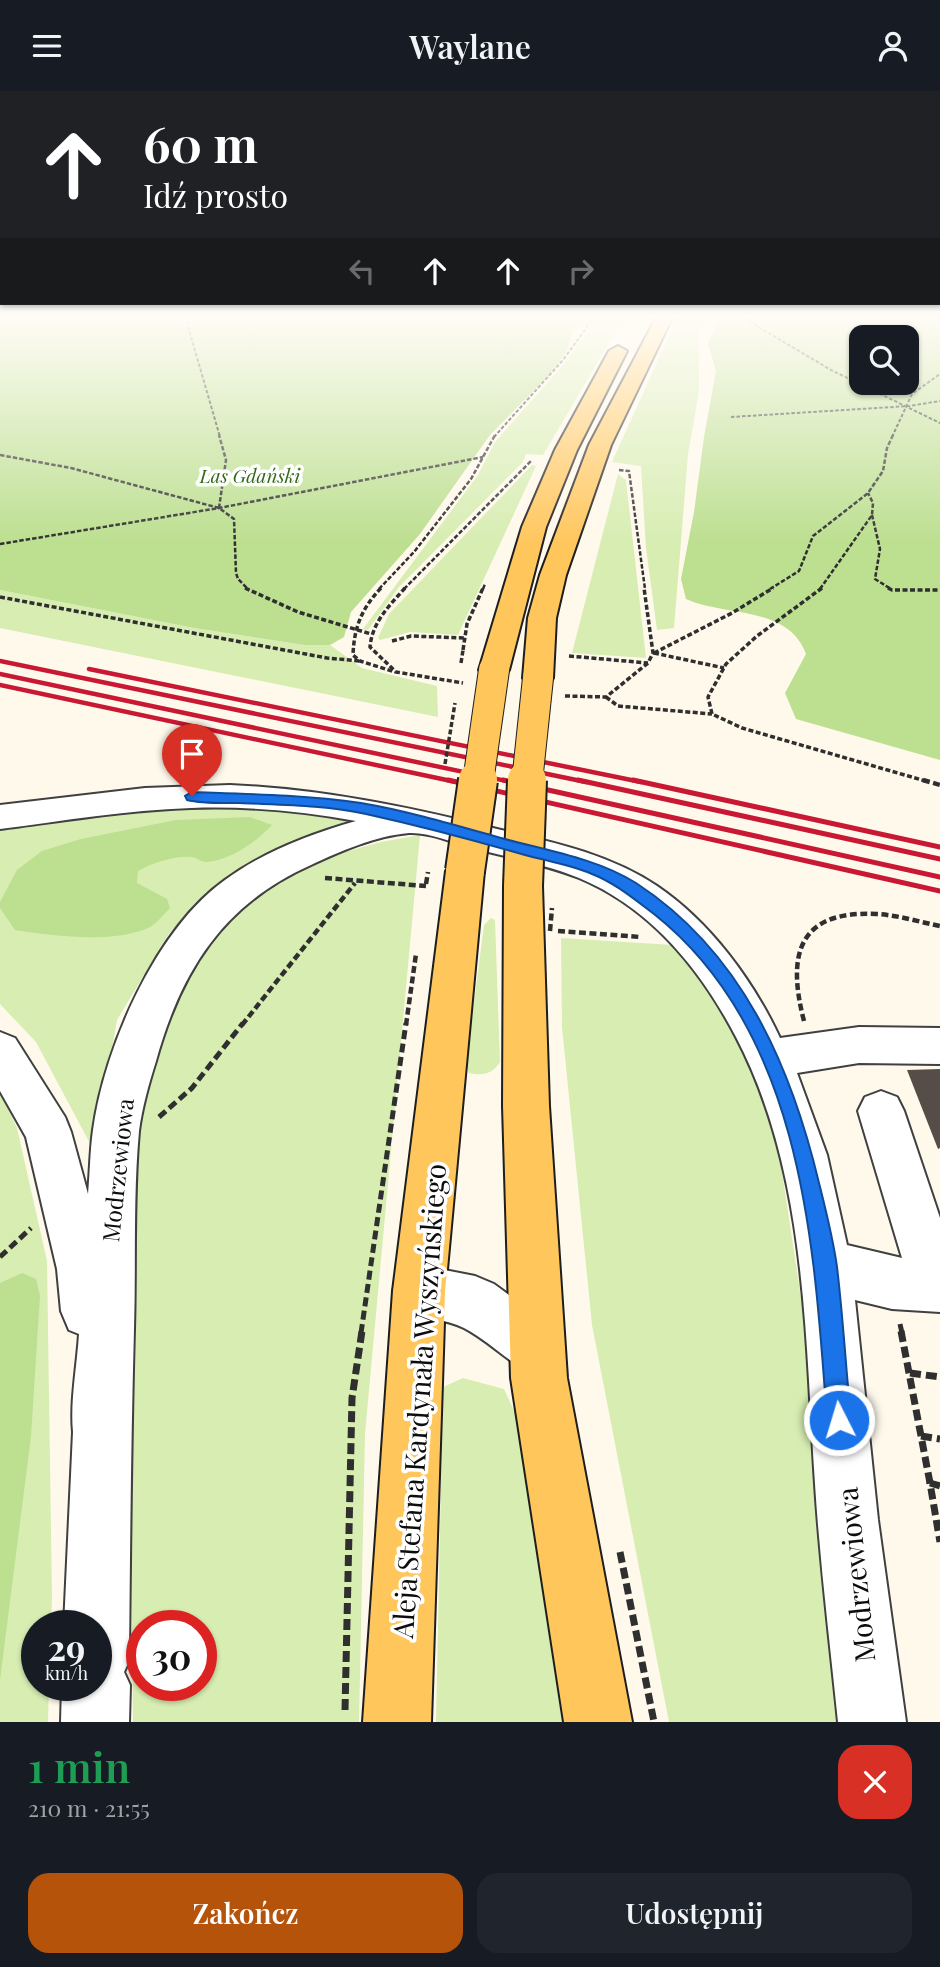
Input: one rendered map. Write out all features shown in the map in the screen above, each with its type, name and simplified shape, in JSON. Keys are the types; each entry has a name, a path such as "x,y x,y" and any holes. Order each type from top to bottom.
{"main road":[{"name":"Aleja Stefana Kardynała Wyszyńskiego","path":"397,1722 419,1291 446,878 494,670 534,527 566,450 597,392"},
{"path":"598,1722 539,1378 526,1106 523,886 528,766 542,618 553,575 605,434 625,392"}],"street":[{"name":"Modrzewiowa","path":"0,817 192,796 315,802 364,809 573,861 630,887 677,924 700,948 741,1003 792,1055 794,1119 821,1232 826,1266 850,1548 872,1722"},
{"name":"Modrzewiowa","path":"102,1432 116,1129 126,1083 145,1022 169,970 210,912 270,869 303,852 359,832 398,823 422,822"},
{"path":"792,1055 859,1045 940,1046"},
{"path":"0,1051 48,1132 83,1269 102,1432 97,1610"},
{"path":"826,1266 892,1283 938,1287 881,1111"},
{"path":"419,1291 475,1303 538,1349"},
{"path":"95,1722 96,1701"}],"path":[{"path":"207,392 226,460 219,508"},
{"path":"360,661 352,655 354,630 372,597 414,552 471,479 491,440 534,392"},
{"path":"879,392 940,423"},
{"path":"653,653 732,613 799,571 813,536 868,493 883,471 887,448 915,392"},
{"path":"731,417 909,406 940,401"},
{"path":"0,455 71,468 219,508 233,519 237,578 245,589 266,601 371,634"},
{"path":"0,544 219,508 483,457"},
{"path":"396,672 370,647 371,634 381,615 533,459 542,460"},
{"path":"606,697 648,663 653,653 629,471 620,470 613,473"},
{"path":"868,493 873,503 872,515 880,549 875,579 892,590 940,590"},
{"path":"712,714 708,697 724,668 757,636 823,587 850,543 872,515"},
{"path":"0,597 327,658 360,661 396,672 442,680"},
{"path":"392,641 411,636 465,639"},
{"path":"653,653 724,668"},
{"path":"564,655 648,663"},
{"path":"577,697 606,697 618,706 712,714 742,728 940,785"},
{"path":"356,882 446,878"},
{"path":"792,1055 801,1012 795,961 801,941 816,927 839,918 865,914 940,926"},
{"path":"550,944 550,931 650,938"},
{"path":"0,1257 40,1220"},
{"path":"909,1373 940,1377"},
{"path":"921,1436 940,1439"},
{"path":"940,1486 929,1483 940,1542"},
{"path":"619,1548 654,1722"}],"green space":[{"name":"Las Gdański","path":"0,392 532,392 490,435 420,534 351,612 344,637 330,645 304,645 194,628 0,590"},
{"path":"539,392 580,392 543,455 526,454 523,462 399,587 368,630 363,629 478,475 495,442"},
{"path":"644,392 699,392 688,454 674,628 657,630 646,548 641,466 612,462"},
{"path":"712,392 919,395 919,392 940,392 940,760 796,719 785,693 806,654 797,638 785,627 770,620 686,599 681,579"},
{"path":"532,465 536,466 458,635 410,632 380,640 378,638 389,614"},
{"path":"618,474 626,480 646,658 572,653"},
{"path":"0,590 194,628 304,645 330,645 362,668 437,686 438,717 0,628"},
{"path":"248,808 363,822 242,869 206,894 168,935 117,1020 94,1151 36,1042 0,1004 0,824 173,810"},
{"path":"250,817 272,825 233,854 206,862 191,857 171,858 138,871 137,883 167,899 170,908 150,927 102,937 15,930 0,908 0,902 17,870 42,851 81,839 176,820"},
{"path":"420,835 365,1434 359,1722 133,1722 133,1701 217,1701 217,1610 132,1610 131,1122 167,996 221,918 278,880 330,856"},
{"path":"491,918 495,920 500,1062 490,1072 474,1074 469,1073 466,1065 484,925"},
{"path":"561,938 673,945 734,1027 777,1139 806,1331 846,1722 669,1722 592,1325 562,1027"},
{"path":"0,1092 17,1128 47,1261 52,1598 52,1610 21,1610 21,1701 49,1701 48,1722 0,1722"},
{"path":"22,1273 36,1279 40,1296 31,1436 0,1680 0,1283"},
{"path":"463,1378 504,1389 515,1413 562,1722 436,1722 443,1387"}],"building":[{"path":"940,1069 940,1148 938,1149 907,1070"}],"railway":[{"path":"0,661 586,782"},
{"path":"89,669 641,782"},
{"path":"0,674 511,782"},
{"path":"0,685 456,782"},
{"path":"448,780 940,891"},
{"path":"503,780 940,877"},
{"path":"578,780 940,859"},
{"path":"633,780 940,847"}],"route":[{"path":"192,796 315,802 364,809 573,861 630,887 677,924 700,948 741,1003 770,1058 794,1119 821,1232 839,1420"}]}
